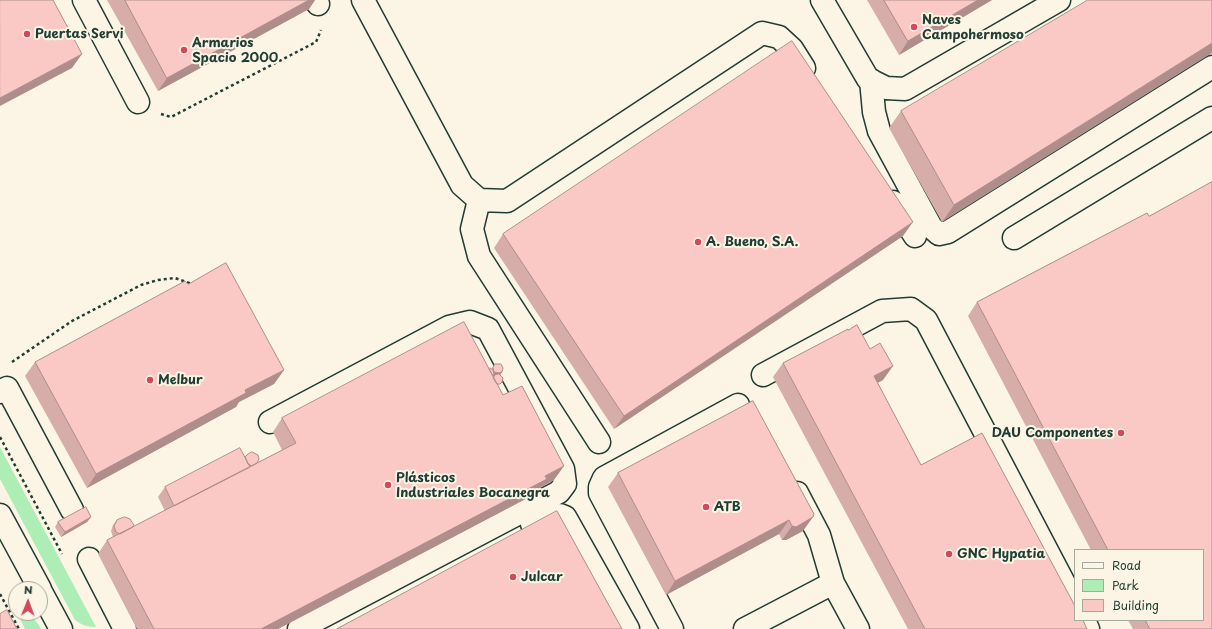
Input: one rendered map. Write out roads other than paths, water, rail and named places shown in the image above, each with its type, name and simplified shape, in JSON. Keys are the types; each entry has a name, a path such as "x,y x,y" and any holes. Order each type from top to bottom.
{"street":[{"path":"84,0 138,102"},
{"path":"363,0 462,185 479,200 507,201 762,33 779,37 792,49 813,82"},
{"path":"822,0 868,79 886,88 906,89 1059,0"},
{"path":"870,80 874,112 879,131 931,227 939,234 948,232 1212,67"},
{"path":"1014,238 1212,118"},
{"path":"881,185 915,236"},
{"path":"479,200 472,229 479,256 599,442"},
{"path":"762,375 882,311 910,309 926,320 1074,602"},
{"path":"270,422 449,327 470,322 488,329 563,469 565,484 559,492 299,629"},
{"path":"3,380 72,510"},
{"path":"672,629 600,493 600,487 604,478 738,405"},
{"path":"787,473 819,535 833,583 858,629"},
{"path":"337,629 544,518 550,515 560,514 565,517 628,629"},
{"path":"0,515 36,581"},
{"path":"89,559 125,629"},
{"path":"745,629 833,583"},
{"path":"48,604 61,629"}],"place":[{"name":"Naves Campohermoso","path":"914,27"},
{"name":"Puertas Servi","path":"27,34"},
{"name":"Armarios Spacio 2000","path":"184,50"},
{"name":"A. Bueno, S.A.","path":"698,242"},
{"name":"Melbur","path":"150,380"},
{"name":"DAU Componentes","path":"1121,433"},
{"name":"Plásticos Industriales Bocanegra","path":"388,485"},
{"name":"ATB","path":"706,507"},
{"name":"GNC Hypatia","path":"949,554"},
{"name":"Julcar","path":"513,577"}]}
